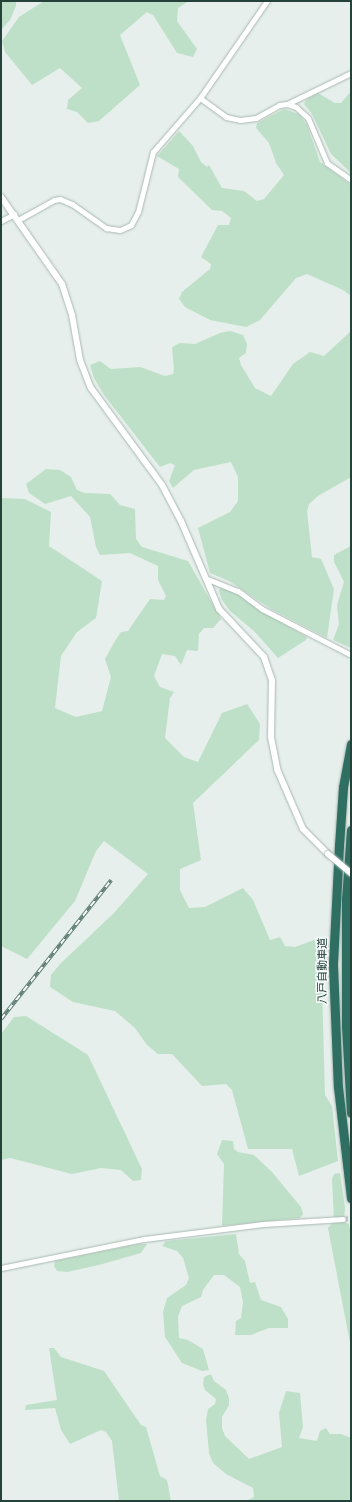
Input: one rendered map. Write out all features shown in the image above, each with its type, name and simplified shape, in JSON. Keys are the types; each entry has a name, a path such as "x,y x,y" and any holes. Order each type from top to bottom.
{"highway":[{"name":"八戸自動車道","path":"351,744 343,787 338,846 333,965 338,1087 351,1198"},
{"path":"351,830 346,899 346,1026 351,1113"}],"street":[{"path":"18,220 54,200 60,200 72,204 106,228 127,229 138,212 153,152 200,98 267,1"},
{"path":"200,98 219,113 240,120 256,118 279,105 287,104 351,73"},
{"path":"287,104 296,107 308,118 327,163 351,180"},
{"path":"1,197 64,288 80,360 91,388 162,485 181,521 219,608 256,646 266,661 272,680 271,736 277,769 303,829 328,854 351,873"},
{"path":"1,221 14,214"},
{"path":"205,578 238,591 262,608 350,655"},
{"path":"1,1268 144,1240 263,1224 343,1219"}],"green space":[{"path":"1,1 16,1 16,6 10,20 1,30"},
{"path":"44,1 189,1 178,8 177,21 197,49 193,57 177,53 153,15 147,12 120,35 140,85 99,121 88,123 77,112 67,109 68,100 82,88 60,68 32,85 5,52 2,41 19,17"},
{"path":"351,91 351,173 331,154 312,114 304,104 306,100 318,93 335,103 341,103"},
{"path":"284,109 299,114 307,125 320,162 351,185 351,296 343,290 307,274 296,278 260,320 246,327 210,320 185,307 179,299 182,292 210,269 211,264 201,257 218,225 229,225 231,218 222,211 212,210 178,177 179,169 157,156 179,131 193,146 201,162 207,167 209,165 222,188 244,191 257,201 264,199 284,175 276,163 269,143 256,128 257,123"},
{"path":"230,331 243,335 247,344 246,353 239,358 241,365 255,388 271,396 293,364 310,352 324,356 351,331 351,477 318,496 309,504 307,511 312,557 321,559 334,589 327,638 271,609 229,581 210,573 198,528 230,512 238,501 238,477 231,462 194,470 173,488 169,481 175,465 170,463 160,467 104,395 94,378 90,365 100,361 111,369 140,367 165,376 173,374 174,370 172,347 180,343 195,344 220,333"},
{"path":"46,469 60,470 71,477 77,490 85,493 110,494 120,505 135,509 136,539 142,547 188,561 221,619 213,628 204,628 199,634 198,651 187,650 181,665 175,656 162,654 154,676 160,687 174,692 170,698 165,738 184,757 198,762 222,713 247,704 260,724 259,740 193,803 201,860 180,869 180,890 189,908 205,907 243,888 253,900 270,940 280,937 285,946 295,947 314,940 321,950 325,1095 332,1106 338,1161 299,1176 292,1149 248,1149 232,1090 226,1084 202,1086 172,1054 158,1054 147,1045 135,1028 115,1011 73,1002 50,987 51,975 60,964 114,913 148,874 104,841 96,851 75,901 27,959 1,946 1,498 25,499 51,512 49,546 102,581 96,618 77,632 61,656 55,708 76,717 102,711 111,677 105,659 115,641 121,632 128,631 150,599 164,600 166,596 158,580 158,566 130,553 100,555 96,547 90,517 71,496 45,504 29,493 26,484"},
{"path":"351,546 351,648 333,640 339,624 337,605 344,582 334,562 334,555"},
{"path":"220,588 236,592 261,611 307,637 306,640 278,658 255,632 230,611 222,600 219,591"},
{"path":"26,1016 88,1055 142,1169 141,1180 133,1181 121,1170 101,1168 72,1174 10,1158 1,1160 1,1034 14,1017"},
{"path":"222,1140 233,1141 234,1149 238,1152 254,1155 272,1172 301,1207 303,1214 300,1218 222,1226 224,1164 217,1154"},
{"path":"340,1173 345,1207 344,1222 349,1224 351,1235 351,1348 328,1228 334,1221 332,1179 334,1174"},
{"path":"236,1234 239,1254 245,1261 250,1283 255,1282 261,1300 281,1307 288,1319 288,1328 269,1328 251,1335 235,1335 236,1321 241,1318 243,1302 240,1287 224,1275 214,1275 203,1290 201,1297 182,1306 178,1317 179,1338 188,1340 203,1349 209,1370 202,1371 182,1363 165,1337 163,1312 167,1298 186,1285 189,1278 183,1258 177,1251 162,1246 166,1241"},
{"path":"138,1244 147,1244 141,1253 99,1265 67,1272 57,1271 54,1266 55,1261"},
{"path":"49,1348 54,1348 61,1357 104,1371 141,1425 146,1427 160,1476 167,1480 171,1501 119,1501 112,1441 106,1432 101,1430 70,1444 61,1430 55,1408 25,1410 26,1405 57,1400"},
{"path":"211,1374 214,1381 226,1390 229,1398 229,1405 222,1417 222,1428 225,1436 249,1459 282,1447 279,1413 286,1391 300,1393 303,1427 299,1438 317,1441 320,1431 326,1428 330,1434 341,1434 351,1438 351,1501 246,1501 254,1497 253,1488 226,1474 213,1463 209,1453 206,1420 208,1409 215,1404 216,1399 205,1390 203,1384 204,1377"}],"tunnel":[{"path":"343,1219 351,1218"}],"railway":[{"path":"1,1019 111,880"}]}
